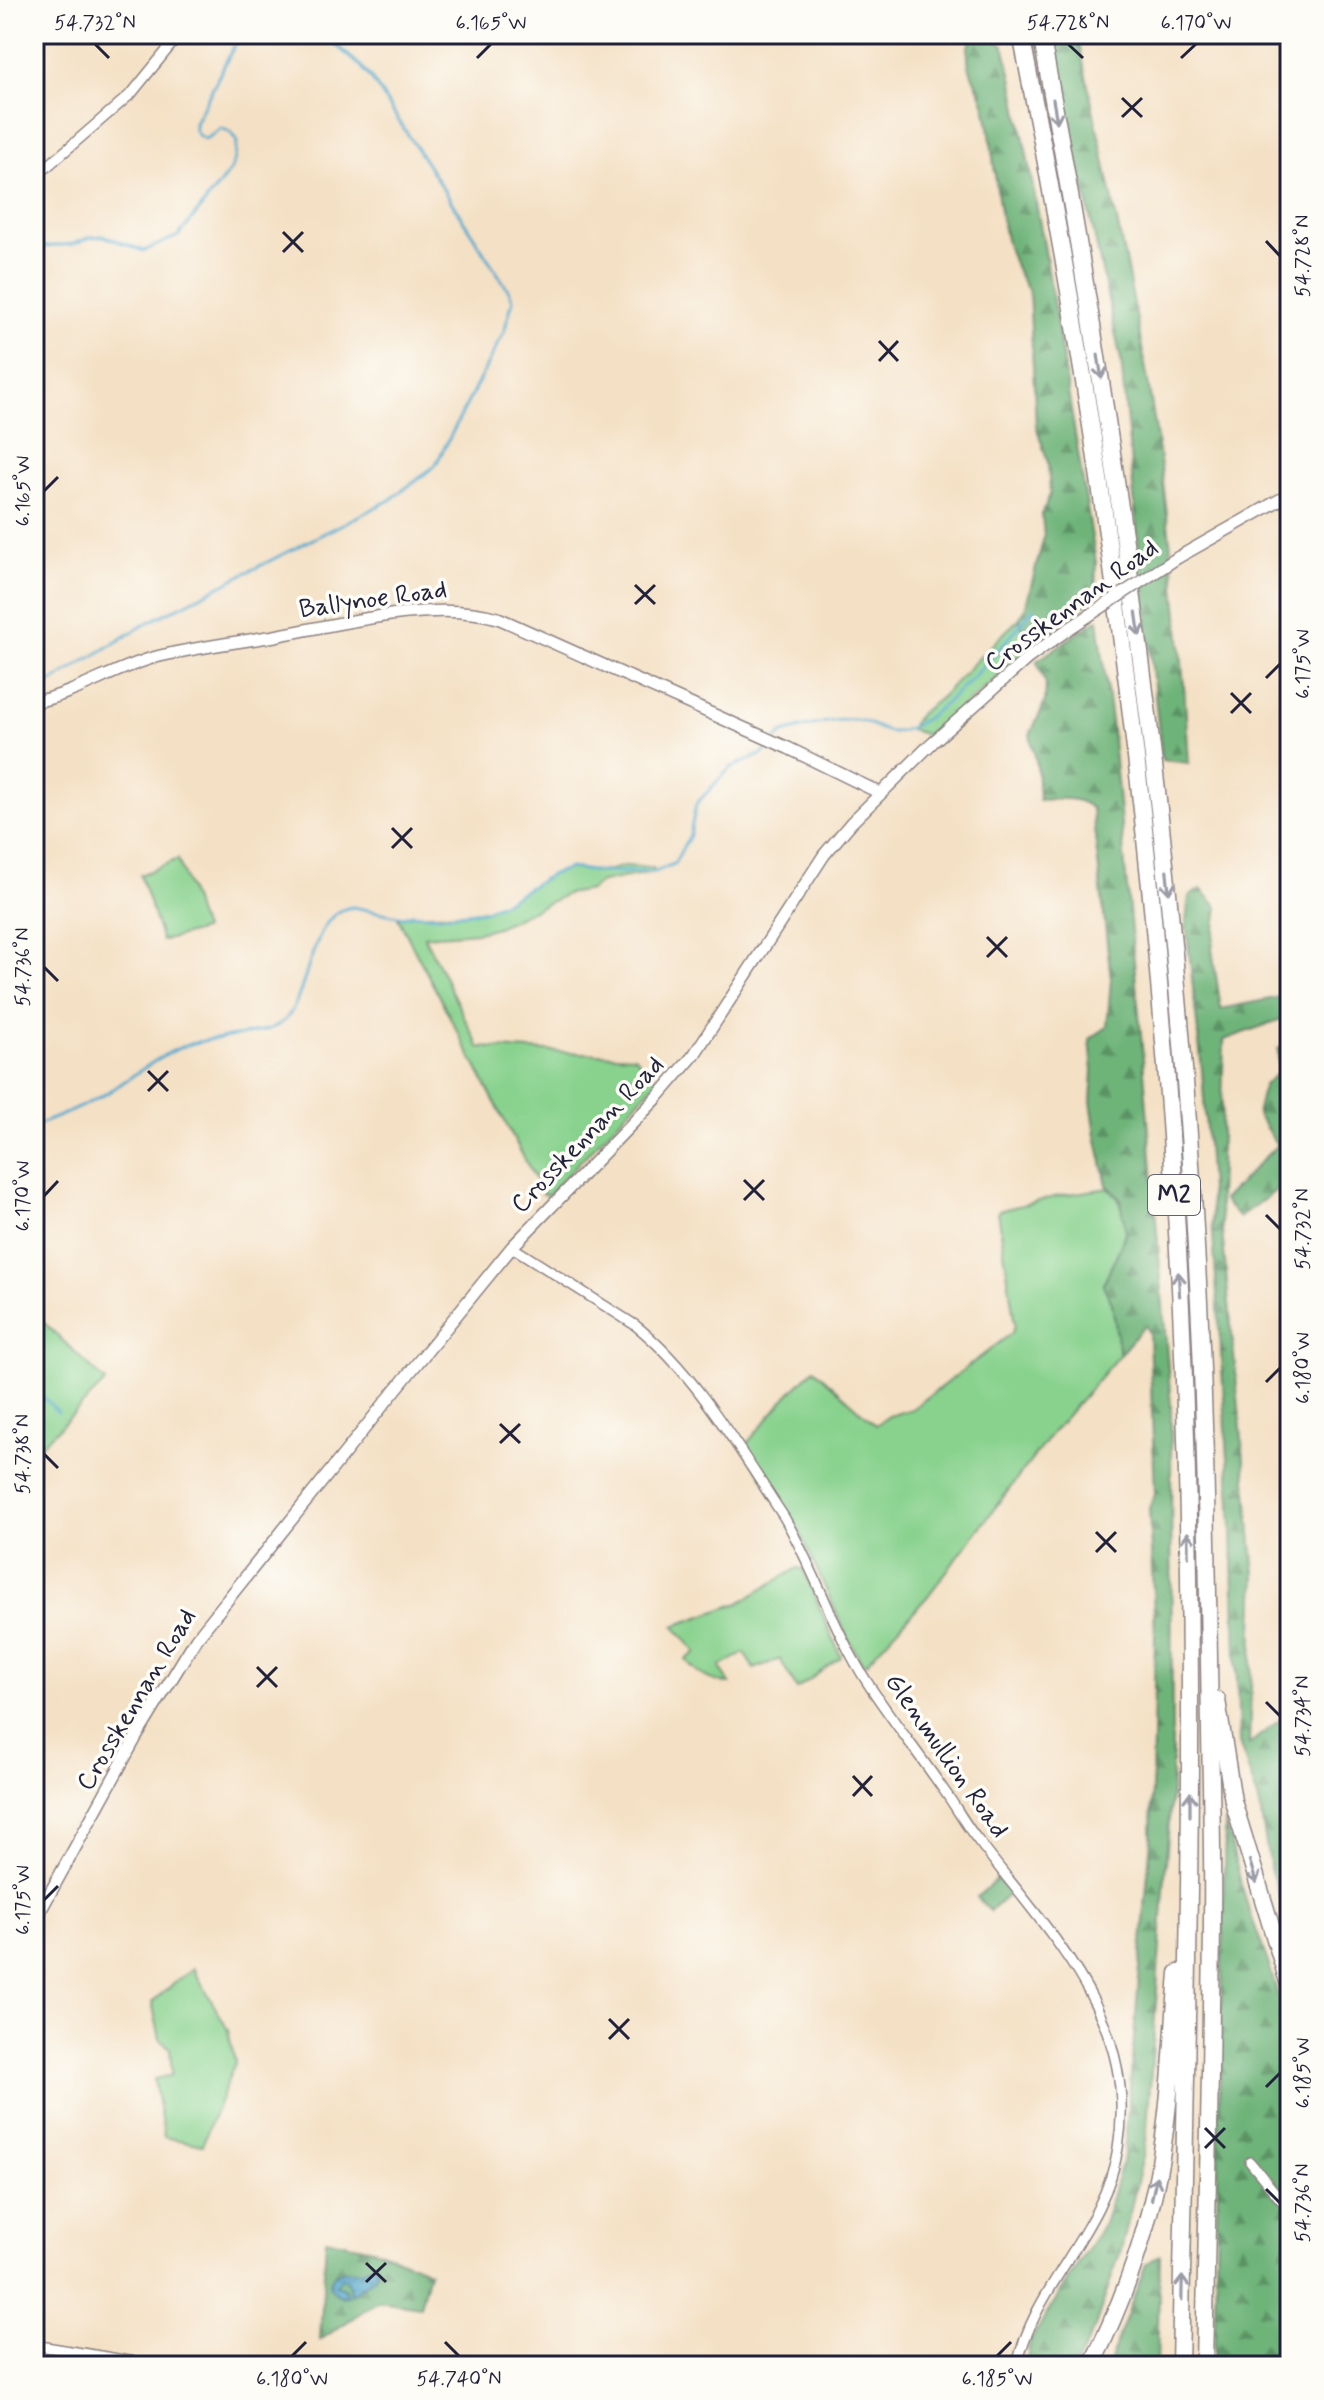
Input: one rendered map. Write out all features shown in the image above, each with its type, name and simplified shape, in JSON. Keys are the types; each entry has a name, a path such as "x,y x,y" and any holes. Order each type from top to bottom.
{"highway":[{"name":"M2","path":"1021,34 1090,425 1135,765 1155,954 1173,1183 1183,1353 1188,1531 1190,1856 1180,2366"},
{"name":"M2","path":"1041,34 1112,442 1143,666 1166,869 1198,1281 1208,1522 1213,1914 1204,2366"},
{"path":"1209,1659 1235,1812 1290,1988"},
{"path":"1091,2366 1127,2284 1149,2215 1161,2156 1190,1856"}],"street":[{"path":"34,178 132,93 180,34"},
{"name":"Crosskennan Road","path":"34,1922 135,1739 196,1639 512,1247 694,1055 824,855 915,759 1028,658 1177,558 1290,494"},
{"name":"Ballynoe Road","path":"34,702 159,656 442,609 463,610 498,618 801,754 880,793"},
{"name":"Glenmullion Road","path":"512,1247 635,1325 681,1370 784,1517 840,1636 871,1689 973,1835 1065,1952 1100,2010 1113,2047 1120,2086 1121,2125 1112,2175 1082,2241 1032,2317 1017,2366"},
{"path":"1250,2162 1290,2211"},
{"path":"34,2345 160,2366"}],"green space":[{"path":"975,34 988,34 1004,46 1012,77 1044,245 1096,562 1095,597 1038,642 1028,640 1019,619 1025,609 1044,537 1042,514 1050,494 1048,463 1036,425 1029,291 1009,251 986,110 968,59"},
{"path":"1077,34 1120,232 1156,432 1176,597 1189,763 1162,760 1121,360 1054,47"},
{"path":"1019,619 1028,640 1038,642 929,736 910,729 921,713"},
{"path":"1098,619 1112,729 1142,1046 1171,1405 1172,1778 1146,2143 1122,2247 1095,2327 1075,2366 1026,2366 1030,2341 1105,2221 1124,2156 1151,1837 1155,1635 1149,1508 1155,1495 1149,1333 1145,1325 1120,1354 1112,1303 1103,1285 1126,1234 1121,1199 1107,1185 1091,1101 1093,1071 1090,1039 1107,1027 1111,979 1092,809 1074,800 1039,800 1037,765 1030,735 1045,702 1046,684 1037,661"},
{"path":"178,859 203,930 162,941 140,875"},
{"path":"625,866 653,868 654,872 601,882 590,890 567,894 497,927 478,932 424,936 479,1047 634,1056 658,1080 548,1195 543,1194 398,918 479,911 500,904 563,870 603,871"},
{"path":"1201,889 1218,907 1212,949 1221,1009 1290,995 1290,1016 1224,1040 1219,1199 1255,1574 1249,1744 1290,1712 1290,1928 1270,1868 1259,1802 1239,1743 1231,1503 1202,1070 1186,923 1189,896"},
{"path":"1290,1043 1290,1180 1239,1218 1223,1200 1277,1145 1257,1114 1264,1085 1279,1072 1278,1049"},
{"path":"1109,1188 1119,1200 1125,1224 1120,1248 1103,1285 1112,1303 1120,1354 1052,1433 927,1597 866,1663 862,1663 799,1530 743,1448 814,1369 876,1425 889,1416 912,1409 1012,1333 1015,1325 998,1211 1062,1195"},
{"path":"34,1313 106,1382 34,1452"},
{"path":"798,1568 803,1569 841,1657 797,1689 780,1659 754,1669 744,1653 720,1667 730,1684 717,1682 695,1670 686,1660 696,1652 674,1626 739,1603"},
{"path":"1225,1821 1245,1898 1271,1971 1290,2038 1290,2366 1214,2366"},
{"path":"997,1879 1010,1893 990,1911 977,1897"},
{"path":"193,1968 228,2030 235,2062 202,2145 164,2137 154,2079 172,2075 170,2048 160,2039 152,2002"},
{"path":"326,2239 381,2251 429,2271 420,2307 378,2301 320,2340"},
{"path":"1160,2255 1157,2366 1108,2366 1146,2264"}],"water":[{"path":"373,2264 377,2266 375,2277 351,2294 347,2279 341,2278 336,2285 345,2289 348,2296 337,2294 329,2286 338,2272 362,2271"}],"waterway":[{"path":"34,248 73,244 104,236 144,251 178,236 230,171 235,158 237,141 230,132 221,128 206,139 199,136 195,123 240,34"},
{"path":"34,689 53,681 147,623 390,500 435,466 504,332 513,300 509,291 375,84 362,67 323,34"},
{"path":"777,739 783,733 842,720 862,721 891,732 907,729 947,702 968,682 1034,608"},
{"path":"34,1126 97,1098 180,1048 200,1041 254,1033 277,1026 293,1009 319,938 338,912 353,907 403,917 483,911 552,874 570,868 599,872 654,872 674,864 690,835 696,804 730,768 763,754 767,749"},
{"path":"34,1128 34,1140"},
{"path":"34,1388 58,1412"}]}
